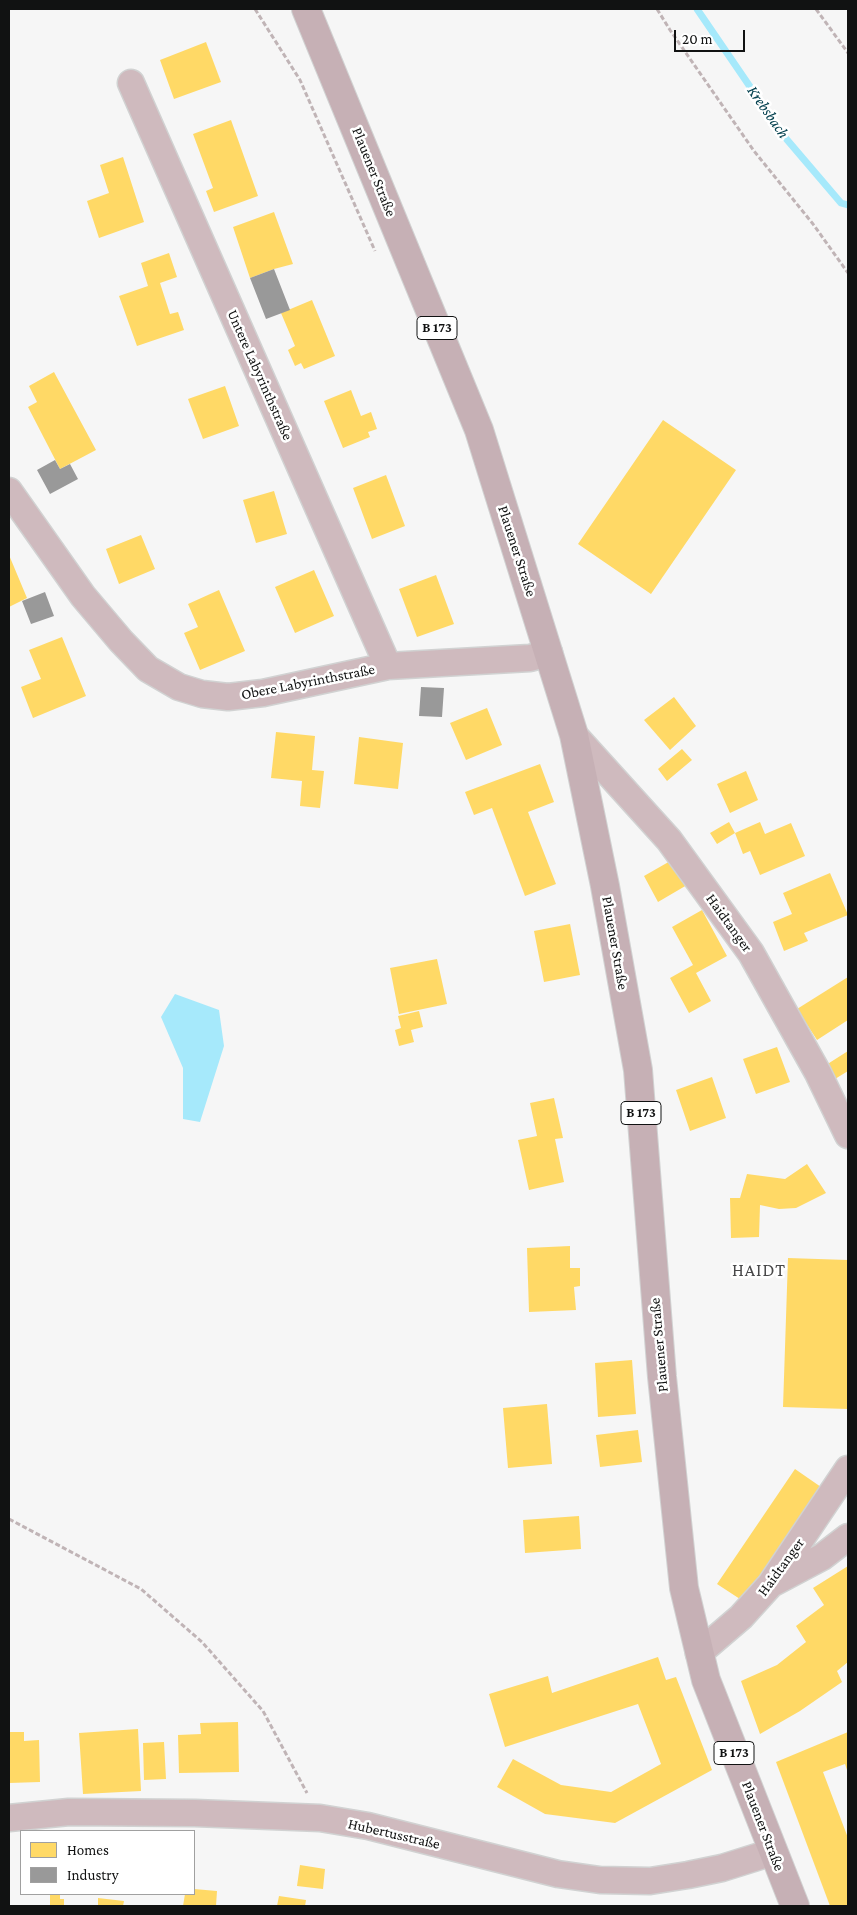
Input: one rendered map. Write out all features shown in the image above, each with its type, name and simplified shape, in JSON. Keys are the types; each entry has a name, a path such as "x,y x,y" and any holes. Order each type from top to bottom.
{"main road":[{"name":"Plauener Straße","path":"306,9 479,430 574,735 605,886 638,1070 662,1377 684,1588 706,1680 795,1906"}],"street":[{"name":"Untere Labyrinthstraße","path":"131,83 388,666"},
{"name":"Obere Labyrinthstraße","path":"9,491 83,596 121,641 148,669 179,687 202,694 228,697 308,684 388,666 530,658 549,653"},
{"name":"Haidtanger","path":"574,735 669,840 751,953 818,1073 848,1135"},
{"name":"Haidtanger","path":"699,1652 741,1617 770,1585 848,1469"},
{"path":"770,1585 822,1558 848,1537"},
{"name":"Hubertusstraße","path":"9,1818 69,1812 195,1813 320,1818 368,1826 558,1874 600,1880 650,1880 688,1875 722,1868 773,1852"}],"path":[{"path":"255,9 300,80 377,254"},
{"path":"657,9 754,151 813,224 848,273"},
{"path":"816,9 848,53"},
{"path":"9,1519 142,1589 202,1642 263,1711 320,1818"}],"water":[{"path":"175,994 219,1010 224,1046 200,1122 183,1119 183,1068 161,1017"}],"building: Homes":[{"path":"206,42 221,82 174,99 160,60"},
{"path":"231,120 258,196 214,212 206,191 213,188 193,134"},
{"path":"123,157 144,222 99,238 87,201 109,193 100,165"},
{"path":"274,212 293,264 250,278 233,227"},
{"path":"169,253 177,277 160,283 170,314 178,312 184,330 137,346 119,296 148,286 141,263"},
{"path":"312,300 335,356 304,369 301,363 295,366 288,350 295,346 281,313"},
{"path":"54,372 96,450 60,469 28,407 37,402 29,386"},
{"path":"225,386 239,426 203,439 188,399"},
{"path":"351,390 361,416 371,412 377,429 368,432 370,437 343,448 324,401"},
{"path":"663,420 736,470 651,594 578,544"},
{"path":"386,475 405,526 372,539 353,488"},
{"path":"274,491 287,534 256,543 243,500"},
{"path":"141,535 155,569 119,584 106,549"},
{"path":"9,555 27,598 9,607"},
{"path":"314,570 334,616 295,633 275,587"},
{"path":"436,575 454,624 417,637 399,589"},
{"path":"219,590 245,651 200,670 184,633 198,627 188,604"},
{"path":"62,637 86,696 33,718 21,687 41,679 29,650"},
{"path":"674,697 696,726 670,750 644,720"},
{"path":"487,708 502,745 466,760 450,723"},
{"path":"276,732 315,736 312,770 324,771 320,808 300,806 302,781 271,778"},
{"path":"359,737 403,743 398,789 354,784"},
{"path":"682,749 692,760 667,781 658,769"},
{"path":"540,764 554,802 528,812 556,884 525,896 492,808 474,815 465,792"},
{"path":"746,771 758,800 730,813 717,784"},
{"path":"729,822 735,833 717,844 710,833"},
{"path":"760,822 765,834 791,823 805,856 760,875 750,851 743,854 735,833"},
{"path":"672,860 687,885 658,902 644,876"},
{"path":"830,873 848,915 804,933 808,941 784,951 773,922 792,914 783,893"},
{"path":"702,910 727,956 696,973 711,1001 689,1013 670,978 693,965 672,927"},
{"path":"570,924 580,975 544,982 534,931"},
{"path":"437,959 447,1004 399,1014 390,968"},
{"path":"848,977 848,1020 817,1040 797,1009"},
{"path":"419,1011 423,1027 411,1030 414,1042 399,1046 395,1030 401,1028 398,1016"},
{"path":"777,1047 790,1082 756,1094 743,1059"},
{"path":"848,1051 848,1071 835,1079 826,1065"},
{"path":"712,1077 726,1118 690,1131 676,1090"},
{"path":"554,1098 563,1138 555,1139 564,1182 529,1190 518,1140 537,1136 530,1103"},
{"path":"807,1164 826,1193 796,1208 779,1209 760,1205 759,1237 731,1238 730,1198 740,1198 747,1174 785,1179"},
{"path":"570,1246 570,1268 580,1268 580,1286 574,1287 576,1310 529,1312 527,1248"},
{"path":"788,1258 848,1260 848,1409 783,1407"},
{"path":"632,1360 636,1414 598,1417 595,1363"},
{"path":"547,1404 552,1464 508,1468 503,1408"},
{"path":"638,1430 642,1462 600,1467 596,1435"},
{"path":"795,1469 821,1487 743,1601 717,1584"},
{"path":"579,1516 581,1549 525,1553 523,1520"},
{"path":"848,1566 848,1662 837,1671 842,1682 800,1711 760,1734 741,1681 777,1665 806,1642 796,1626 824,1605 813,1588"},
{"path":"658,1657 666,1680 676,1677 712,1770 615,1823 545,1814 497,1787 513,1759 561,1785 611,1792 661,1764 638,1704 505,1747 489,1694 548,1676 552,1693"},
{"path":"238,1722 239,1772 179,1773 178,1735 201,1734 200,1723"},
{"path":"138,1729 141,1791 83,1794 79,1733"},
{"path":"9,1732 24,1732 24,1741 39,1740 40,1782 9,1783"},
{"path":"848,1732 848,1773 845,1764 823,1772 848,1838 848,1906 830,1906 776,1762"},
{"path":"164,1742 166,1779 144,1780 143,1743"},
{"path":"300,1865 325,1869 323,1889 297,1886"},
{"path":"195,1889 217,1891 216,1906 183,1906 185,1895 195,1895"},
{"path":"50,1895 60,1895 60,1899 64,1899 64,1906 50,1906"},
{"path":"279,1896 306,1900 305,1906 277,1906"},
{"path":"98,1898 124,1901 123,1906 98,1906"}],"building: Industry":[{"path":"274,269 290,310 266,319 250,278"},
{"path":"55,460 60,469 70,464 78,479 50,494 37,470"},
{"path":"45,592 54,616 31,624 22,601"},
{"path":"421,687 444,688 442,717 419,716"}],"waterway":[{"name":"Krebsbach","path":"697,9 783,135 841,203 848,205"}],"district":[{"name":"HAIDT","path":"759,1270"}]}
